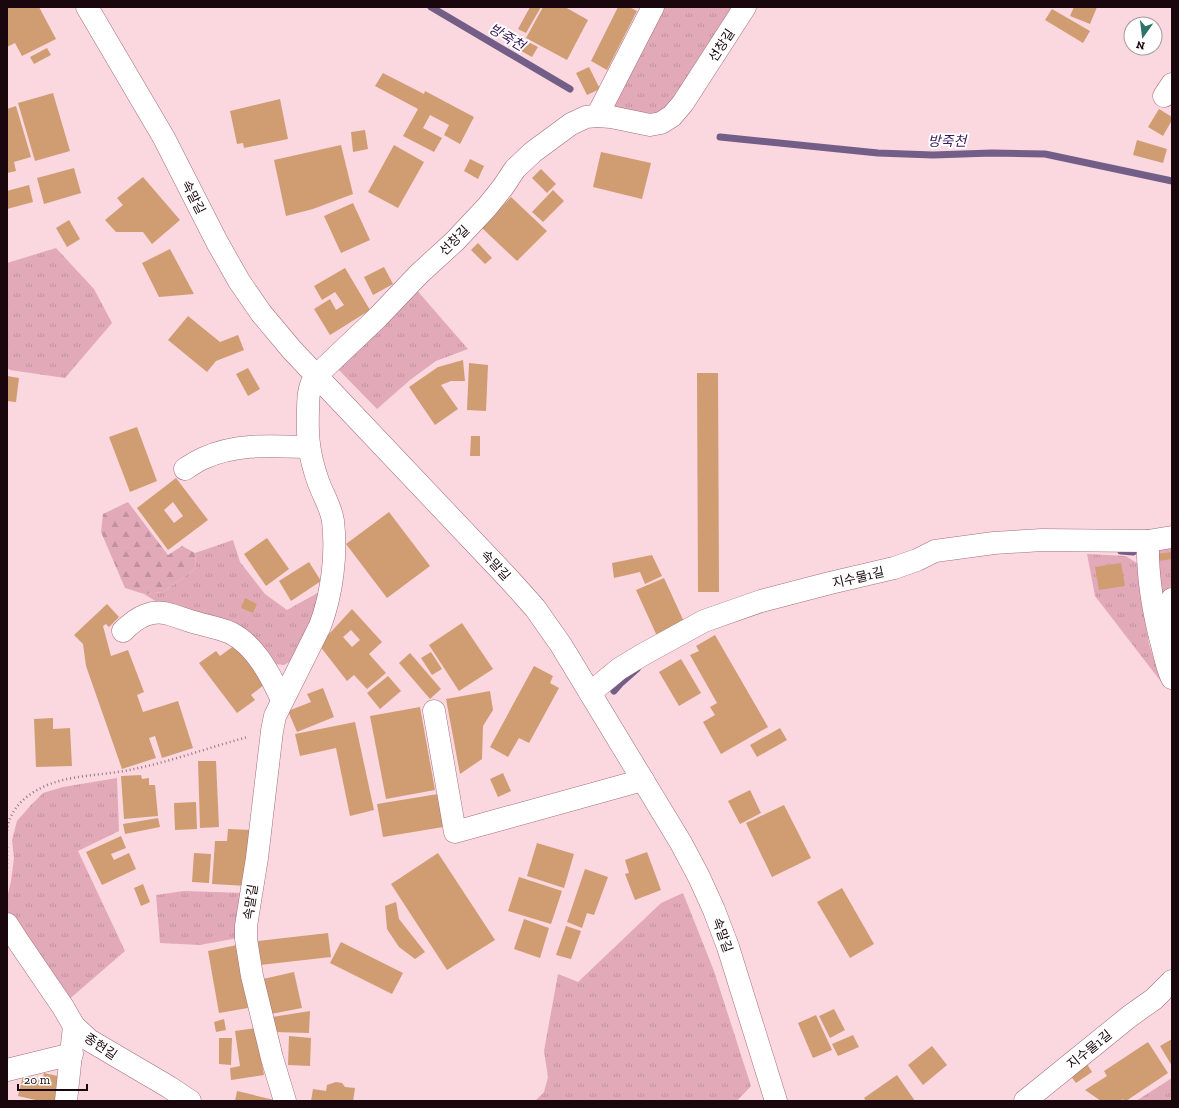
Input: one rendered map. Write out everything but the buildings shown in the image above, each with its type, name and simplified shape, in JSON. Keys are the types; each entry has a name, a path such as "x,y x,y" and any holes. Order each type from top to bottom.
{"street":[{"name":"속말길","path":"87,7 164,138 239,282 261,314 292,350 486,554 535,608 560,645 643,780 699,877 714,910 728,948 776,1101"},
{"path":"597,116 653,7"},
{"name":"선창길","path":"317,375 419,274 455,241 487,207 516,168 533,152 570,124 586,118 597,116 611,117 650,125 661,123 672,116 745,7"},
{"name":"속말길","path":"285,1101 270,1051 252,976 246,939 246,926 259,843 275,716 313,641 325,612 330,592 333,560 333,532 331,515 308,447 308,397 311,385 317,375"},
{"path":"185,469 203,458 223,451 246,446 308,447"},
{"name":"지수물1길","path":"590,693 619,669 704,621 769,599 894,568 917,560 935,551 994,543 1042,540 1148,541 1172,537"},
{"path":"1148,541 1149,581 1153,606 1172,678"},
{"path":"1160,637 1172,599"},
{"path":"123,631 134,620 156,612 171,614 188,621 231,633 253,652 265,666 282,700"},
{"path":"434,711 455,832 643,780"},
{"name":"종현길","path":"7,924 63,1007 74,1026 88,1040 169,1087 190,1101"},
{"name":"지수물1길","path":"1025,1101 1130,1016 1163,1003 1172,981"},
{"name":"종현길","path":"66,1101 74,1026"},
{"name":"종현길","path":"7,1070 72,1054"}],"path":[{"path":"7,831 7,826 13,812 23,800 39,789 57,782 140,768 272,731"},
{"path":"7,847 7,871"}],"green space":[{"path":"662,7 738,7 676,103 652,118 609,108"},
{"path":"56,248 94,289 112,323 65,378 10,370 7,368 7,263"},
{"path":"414,287 468,349 436,361 410,380 377,409 337,368"},
{"path":"128,502 168,555 182,546 195,553 196,568 163,592 144,594 125,588 101,532 103,514"},
{"path":"233,540 240,562 265,594 287,610 321,591 319,609 294,659 284,665 275,664 162,605 144,594 163,592 196,568 195,553"},
{"path":"1172,542 1172,582 1164,607 1153,545"},
{"path":"1087,554 1126,556 1138,564 1142,605 1149,644 1162,683 1095,596"},
{"path":"117,778 119,831 78,851 125,951 66,1002 27,947 7,912 7,898 14,858 12,840 17,821 43,793 63,787"},
{"path":"184,891 244,893 238,938 200,945 160,943 156,895"},
{"path":"683,893 714,971 751,1086 737,1101 535,1101 544,1092 548,1077 544,1051 558,974 578,982 661,903"},
{"path":"1172,1078 1172,1101 1136,1101"}],"waterway":[{"name":"방죽천","path":"431,7 570,89"},
{"name":"방죽천","path":"720,137 878,153 933,155 992,153 1045,154 1172,181"},
{"path":"1121,551 1133,552"},
{"path":"614,691 637,669"}]}
